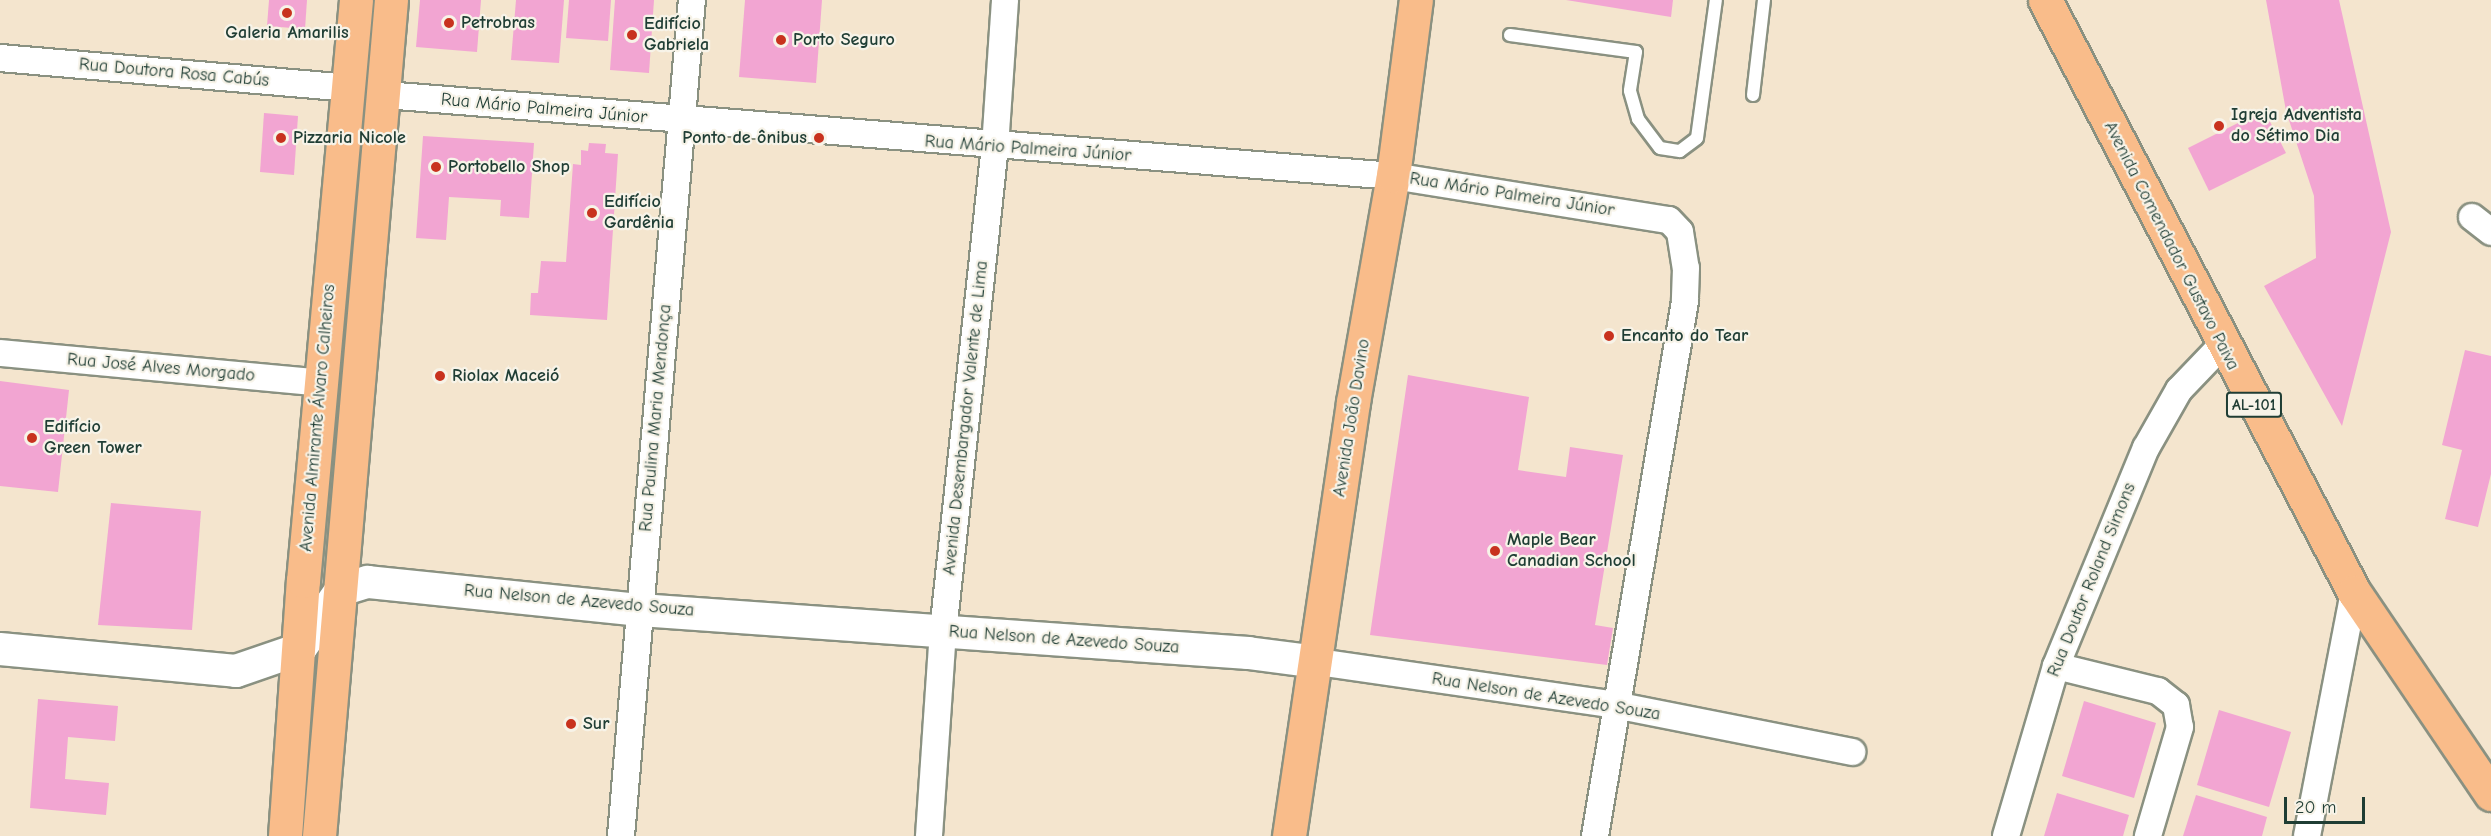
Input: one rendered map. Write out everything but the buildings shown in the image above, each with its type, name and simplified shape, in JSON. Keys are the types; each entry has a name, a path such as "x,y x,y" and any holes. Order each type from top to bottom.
{"main road":[{"name":"Avenida Almirante Álvaro Calheiros","path":"285,836 356,0"},
{"name":"Avenida Almirante Álvaro Calheiros","path":"319,836 392,0"},
{"name":"Avenida João Davino","path":"1289,836 1318,662 1353,402 1393,176 1416,0"},
{"name":"Avenida Comendador Gustavo Paiva","path":"2045,0 2222,345 2354,592 2491,794"}],"street":[{"name":"Rua Paulina Maria Mendonça","path":"621,836 692,0"},
{"name":"Avenida Desembargador Valente de Lima","path":"929,836 943,632 995,147 1005,0"},
{"name":"Rua Doutora Rosa Cabús","path":"0,58 347,88"},
{"name":"Rua Mário Palmeira Júnior","path":"385,95 995,147 1393,176 1669,220 1680,232 1686,268 1684,301 1615,705"},
{"name":"Rua Doutor Roland Simons","path":"2006,836 2055,666 2146,448 2179,390 2222,345"},
{"name":"Rua José Alves Morgado","path":"0,353 322,383"},
{"name":"Rua Nelson de Azevedo Souza","path":"341,590 368,582 640,610 1248,653 1615,705 1852,752"},
{"path":"0,650 236,671 300,649 341,590"},
{"path":"2307,836 2354,592"},
{"path":"2055,666 2158,691 2176,705 2180,727 2148,836"},
{"path":"1595,836 1615,705"}],"lane":[{"path":"1510,35 1636,52 1630,91 1638,119 1660,148 1680,151 1697,138 1716,0"},
{"path":"1752,95 1764,0"}],"place":[{"name":"Galeria Amarilis","path":"287,13"},
{"name":"Petrobras","path":"449,23"},
{"name":"Edifício Gabriela","path":"632,35"},
{"name":"Porto Seguro","path":"781,40"},
{"name":"Igreja Adventista do Sétimo Dia","path":"2219,126"},
{"name":"Pizzaria Nicole","path":"281,138"},
{"name":"Ponto de ônibus","path":"819,138"},
{"name":"Portobello Shop","path":"436,167"},
{"name":"Edifício Gardênia","path":"592,213"},
{"name":"Encanto do Tear","path":"1609,336"},
{"name":"Riolax Maceió","path":"440,376"},
{"name":"Edifício Green Tower","path":"32,438"},
{"name":"Maple Bear Canadian School","path":"1495,551"},
{"name":"Sur","path":"571,724"}]}
